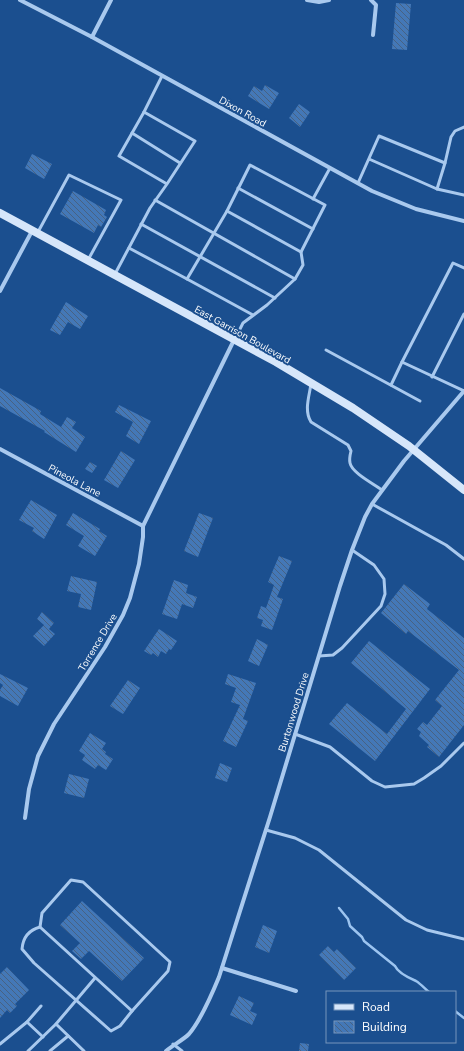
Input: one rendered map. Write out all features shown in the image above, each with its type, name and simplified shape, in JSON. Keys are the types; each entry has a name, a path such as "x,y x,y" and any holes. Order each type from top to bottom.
{"main road":[{"name":"East Garrison Boulevard","path":"0,212 276,362 353,408 414,450 464,490"}],"street":[{"name":"Dixon Road","path":"20,0 92,37 372,191 416,209 464,221"},
{"path":"92,37 111,0"},
{"path":"307,0 319,2 330,0"},
{"path":"371,0 376,5 373,35"},
{"path":"0,291 35,232"},
{"name":"Torrence Drive","path":"25,818 29,789 38,756 58,719 105,647 123,615 130,598 139,564 143,537 142,526 234,340"},
{"name":"Burtonwood Drive","path":"166,1051 173,1044 188,1035 201,1016 215,989 266,830 352,550 365,517 372,504 404,461 464,391"},
{"name":"Pineola Lane","path":"0,449 142,526"},
{"path":"222,968 296,992"}],"lane":[{"path":"162,76 119,156 167,184"},
{"path":"114,275 141,224 195,141 144,112"},
{"path":"437,189 445,163 450,137 455,131 464,127"},
{"path":"132,133 180,163"},
{"path":"358,183 380,136 445,163"},
{"path":"369,159 437,189 464,195"},
{"path":"187,279 227,211 250,165 325,205 301,252 303,265 295,279 275,298 243,323 234,340"},
{"path":"313,199 330,168"},
{"path":"35,232 69,175 121,200 88,261"},
{"path":"238,188 313,229"},
{"path":"156,200 295,279"},
{"path":"227,211 301,252"},
{"path":"141,224 275,298"},
{"path":"129,248 253,315"},
{"path":"391,385 453,263 464,268"},
{"path":"432,377 464,314"},
{"path":"326,350 420,401"},
{"path":"402,362 464,391"},
{"path":"312,384 307,412 311,422 348,445 351,451 349,461 350,466 354,471 382,490"},
{"path":"372,504 446,545 464,559"},
{"path":"319,656 333,655 342,648 382,606 385,594 384,579 374,565 352,550"},
{"path":"295,734 330,747 372,781 385,787 414,784 440,766 464,742"},
{"path":"266,830 295,838 319,850 406,920 427,930 464,939"},
{"path":"71,880 83,882 170,962 168,971 120,1026 111,1031 34,963 22,948 23,940 32,929 40,927 42,913 71,880"},
{"path":"40,927 132,1011"},
{"path":"28,1051 56,1024 95,978"},
{"path":"0,1044 27,1022 41,1006"},
{"path":"27,1022 42,1037"},
{"path":"56,1024 84,1051"},
{"path":"50,1051 68,1036"},
{"path":"173,1044 182,1051"}],"building":[{"path":"396,3 411,4 407,50 392,49"},
{"path":"265,85 279,93 269,109 248,96 254,86 262,91"},
{"path":"299,104 310,112 300,127 289,118"},
{"path":"32,154 52,164 44,179 25,168"},
{"path":"73,191 106,210 104,215 107,217 101,227 98,225 94,233 60,214"},
{"path":"66,302 88,316 80,329 68,322 60,335 50,330"},
{"path":"0,388 41,411 40,414 61,427 67,417 76,422 72,428 85,437 76,452 44,432 45,431 0,406"},
{"path":"119,405 151,421 139,444 126,436 133,422 115,412"},
{"path":"121,451 135,460 118,488 104,480"},
{"path":"90,462 97,466 92,473 85,469"},
{"path":"31,500 57,515 44,539 32,531 34,528 19,520"},
{"path":"73,513 100,529 99,531 107,536 95,556 78,546 84,536 66,525"},
{"path":"199,513 213,518 198,557 184,551"},
{"path":"279,556 292,561 277,597 283,599 272,630 261,626 263,620 257,618 261,606 266,608 274,585 268,582"},
{"path":"71,576 97,582 91,610 78,607 81,594 67,591"},
{"path":"174,580 188,585 186,593 197,597 193,608 182,604 177,619 162,614"},
{"path":"404,584 430,604 427,609 464,638 464,725 439,757 427,747 429,745 419,736 421,732 417,729 423,722 427,725 442,706 435,700 459,670 408,631 406,634 381,613"},
{"path":"42,612 54,623 49,629 55,634 44,646 33,636 44,625 37,619"},
{"path":"159,629 177,641 171,650 169,649 166,654 161,651 158,657 153,653 151,655 144,651"},
{"path":"257,639 268,645 259,666 248,661"},
{"path":"369,641 430,689 375,761 329,724 347,703 387,734 406,709 351,663"},
{"path":"0,674 28,688 18,706 0,696 0,690 3,685 0,683"},
{"path":"228,674 256,683 243,719 248,721 236,747 223,741 240,705 231,702 236,688 225,684"},
{"path":"128,680 140,688 123,714 110,706"},
{"path":"90,733 106,743 102,749 106,752 105,754 113,759 106,770 98,765 95,769 82,760 85,755 79,751"},
{"path":"220,763 232,768 227,782 215,778"},
{"path":"69,774 89,779 84,798 64,793"},
{"path":"82,901 144,958 122,981 89,951 81,959 72,951 80,943 60,925"},
{"path":"263,925 277,931 269,953 255,947"},
{"path":"328,946 334,952 337,949 356,968 344,980 319,955"},
{"path":"7,967 29,990 15,1004 17,1006 10,1013 7,1010 0,1018 0,974"},
{"path":"239,996 254,1003 250,1011 257,1014 252,1025 230,1015"},
{"path":"300,1043 309,1044 308,1051 299,1051"}],"waterway":[{"path":"339,908 348,919 350,926 362,937 364,941 395,966 401,973 418,982 428,991"},
{"path":"456,1012 464,1018"}]}
